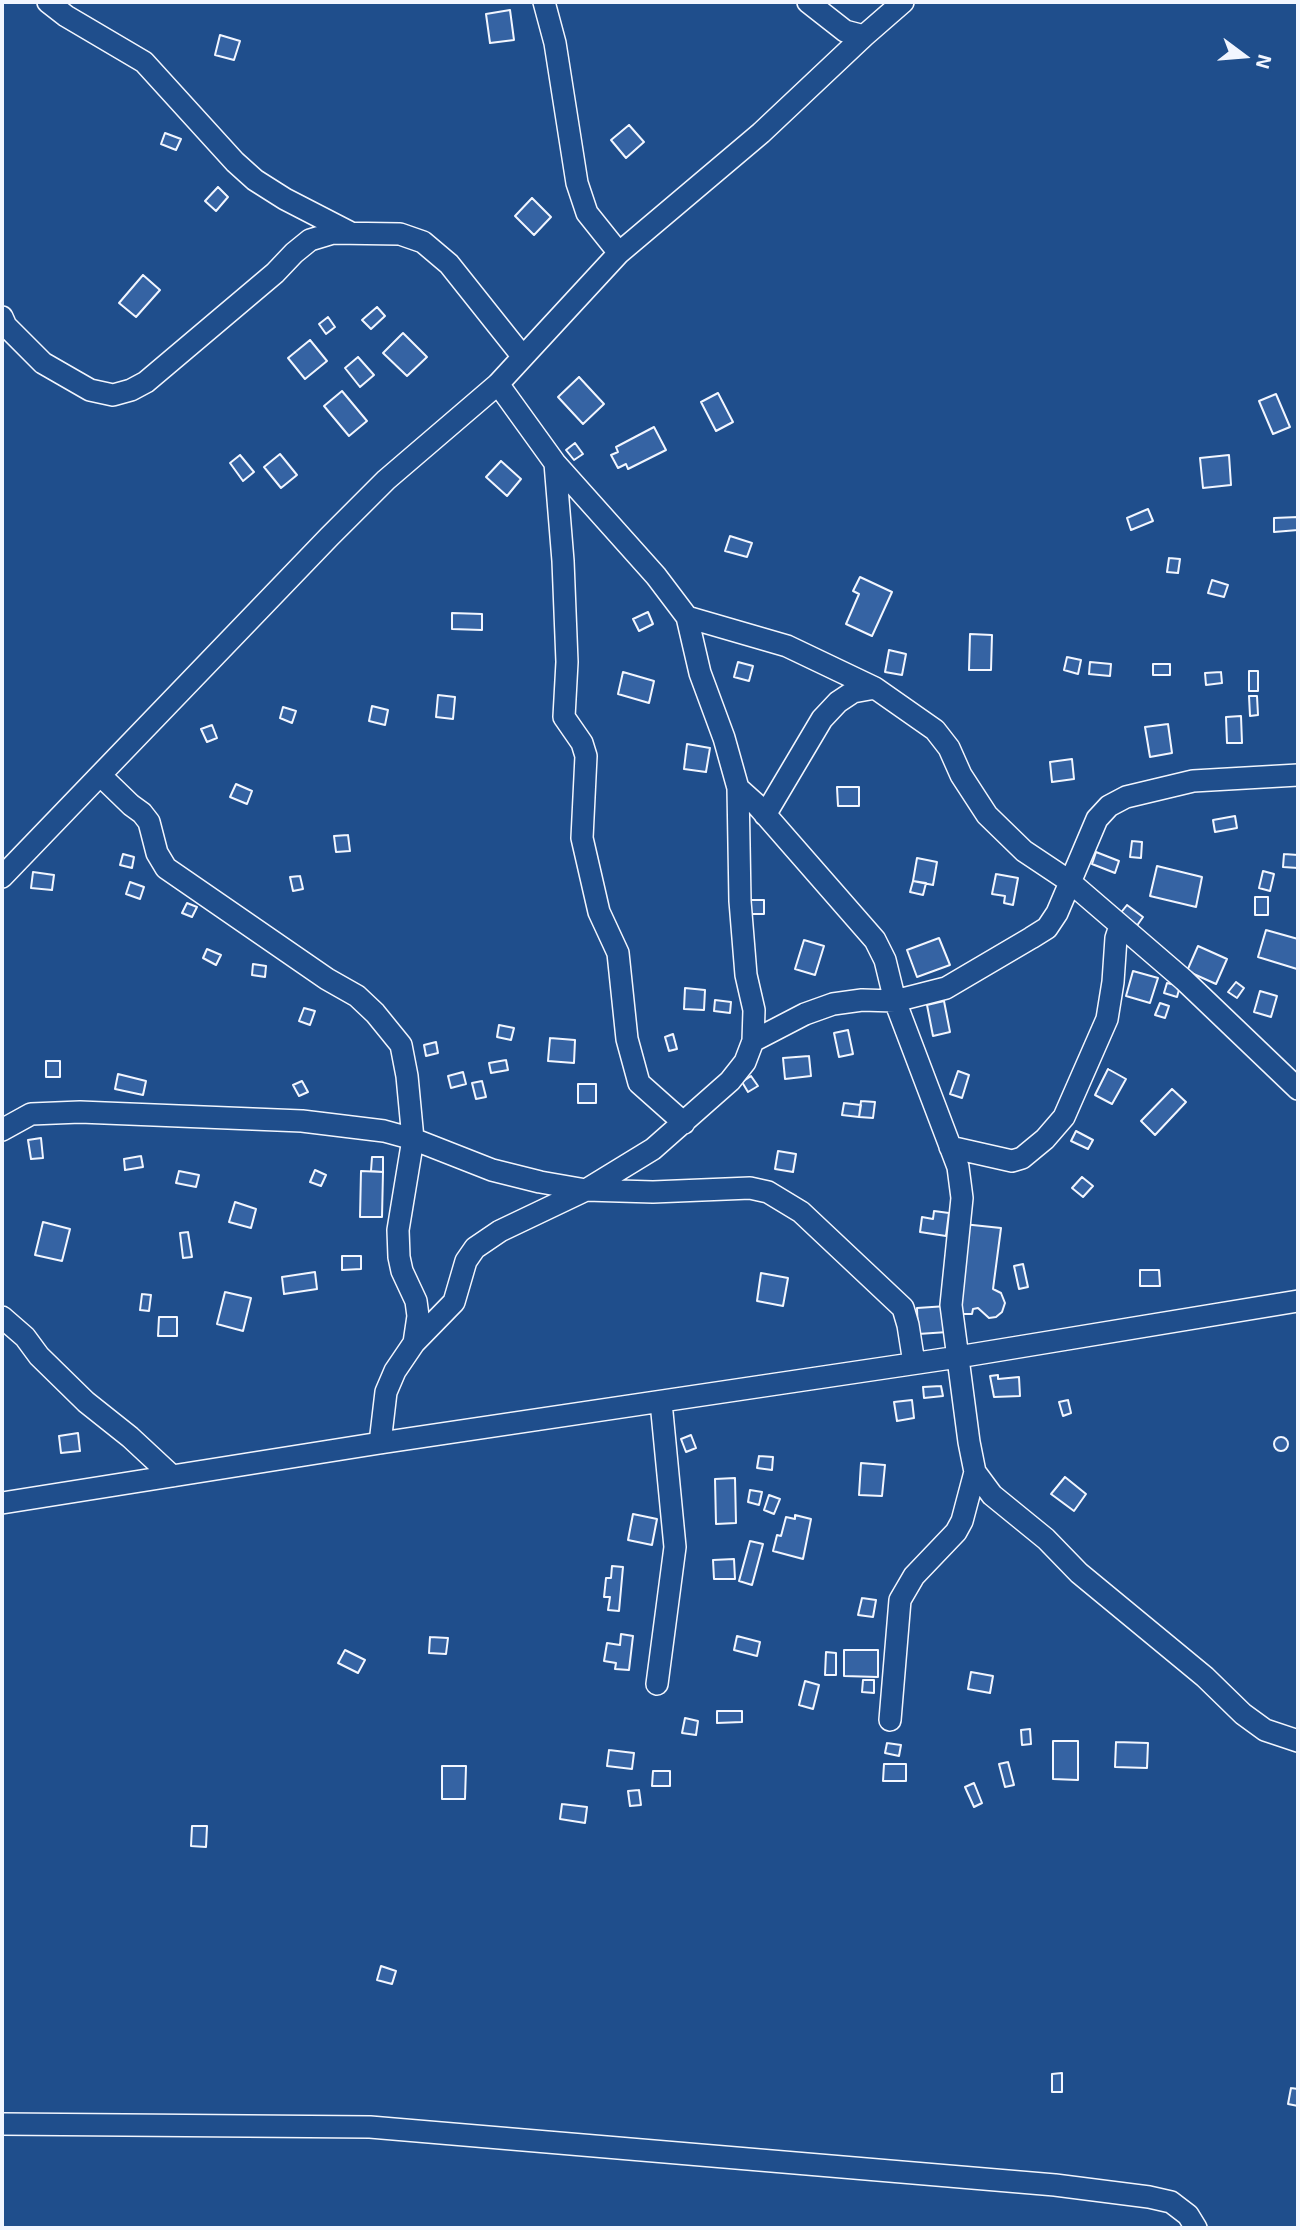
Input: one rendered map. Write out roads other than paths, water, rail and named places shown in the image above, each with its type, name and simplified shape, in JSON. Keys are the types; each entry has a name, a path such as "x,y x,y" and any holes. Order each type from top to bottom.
{"street":[{"path":"48,2 66,16 145,62 235,162 256,180 285,199 351,233"},
{"path":"544,2 555,43 577,183 587,214 619,253"},
{"path":"808,2 845,31 864,36"},
{"path":"2,877 386,480 498,384 619,253 761,133 904,2"},
{"path":"2,317 6,326 43,363 90,390 113,395 146,382 310,240 333,233 400,234 423,242 449,264 523,357"},
{"path":"380,1443 386,1392 395,1371 414,1343 454,1302 466,1261 475,1248 500,1231 586,1190 653,1149 730,1081 745,1062 753,1041 754,1010 746,975 740,901 738,788 724,738 700,673 687,617 656,576 555,463 498,384"},
{"path":"555,463 567,650 564,717 577,734 586,756 582,838 599,912 618,953 627,1039 639,1083 684,1123"},
{"path":"687,617 787,646 875,688 935,730 949,748 961,775 987,815 1024,851 1069,881 1184,980 1298,1089"},
{"path":"765,815 822,719 838,702 853,692 875,688"},
{"path":"100,775 149,822 156,853 166,868 327,979 357,996 401,1045 414,1139 398,1230 399,1258 416,1301 414,1343"},
{"path":"753,1041 806,1014 833,1004 862,1000 895,1001 946,988 1047,928 1058,913 1069,881 1097,820 1109,806 1126,797 1193,781 1298,775"},
{"path":"738,788 875,940 885,960 895,1001 958,1167 962,1198 951,1305 975,1472 962,1521 956,1532 914,1576 900,1600 890,1720"},
{"path":"950,1147 1012,1161 1022,1158 1045,1139 1064,1117 1107,1019 1116,938 1120,926"},
{"path":"2,1130 31,1114 80,1112 302,1121 384,1131 414,1139 492,1170 586,1190 653,1192 750,1188 768,1192 801,1212 902,1308 908,1325 914,1363"},
{"path":"2,1503 380,1443 958,1357 1298,1301"},
{"path":"2,1317 25,1337 39,1356 86,1402 130,1437 172,1476"},
{"path":"657,1684 675,1547 661,1402"},
{"path":"975,1472 992,1495 1046,1539 1079,1573 1205,1678 1243,1714 1265,1730 1298,1741"},
{"path":"2,2124 370,2127 1042,2184 1149,2197 1171,2203 1188,2215 1196,2228"}]}
